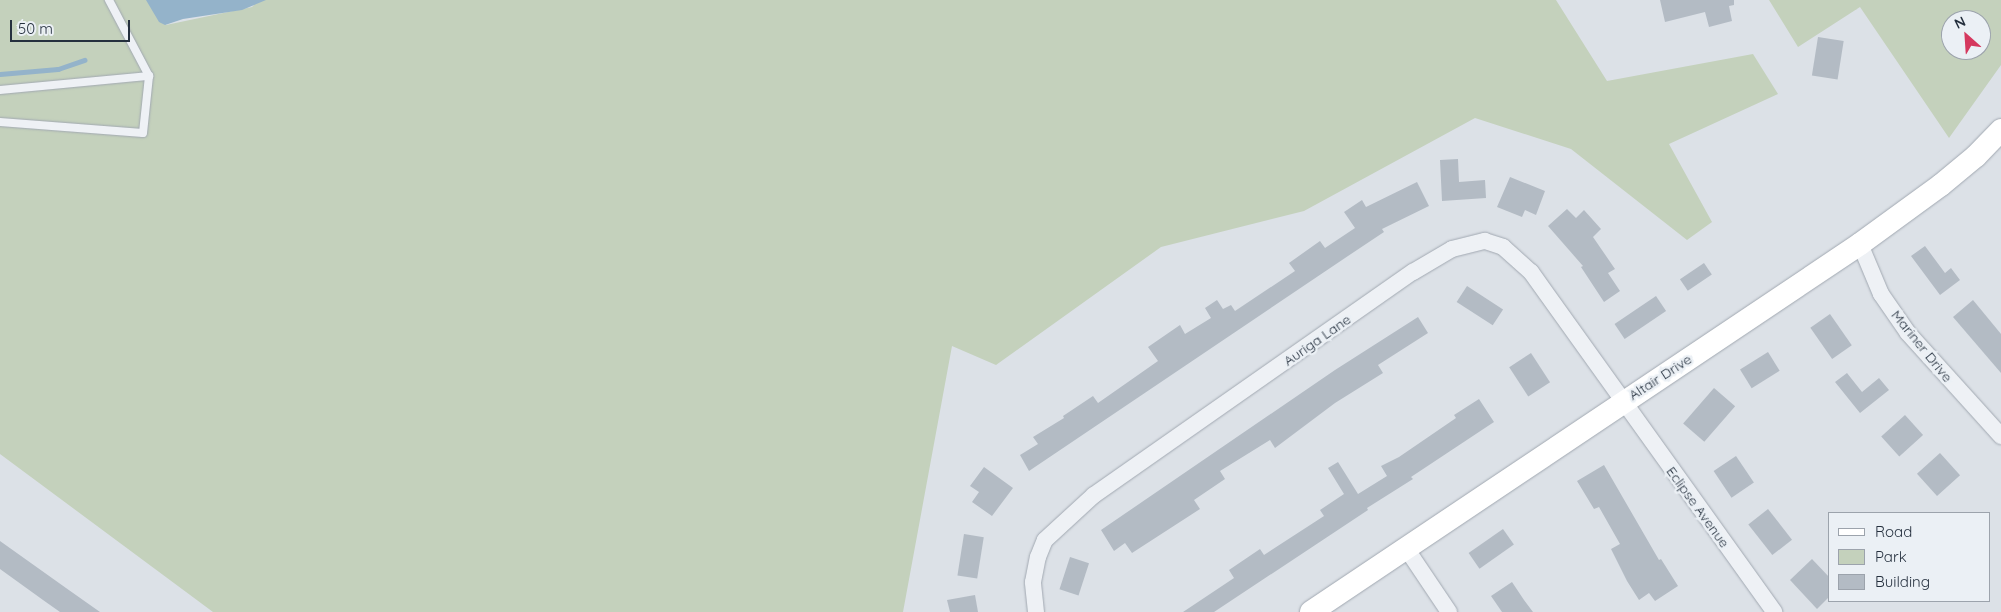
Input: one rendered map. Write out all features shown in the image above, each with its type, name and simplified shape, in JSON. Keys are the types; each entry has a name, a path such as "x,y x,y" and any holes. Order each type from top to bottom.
{"street":[{"name":"Altair Drive","path":"1311,612 1860,244 1941,185 1976,156 2001,130"},
{"name":"Auriga Lane","path":"1036,612 1033,582 1044,540 1075,511 1094,495 1413,272 1452,249 1485,241 1503,247 1518,258 1531,272 1622,402"},
{"name":"Mariner Drive","path":"1860,244 1881,294 1908,333 2001,436"},
{"name":"Eclipse Avenue","path":"1622,402 1774,612"},
{"path":"1406,548 1449,612"}],"lane":[{"path":"0,122 143,133 149,76 109,0"},
{"path":"0,90 149,76"}],"green space":[{"path":"0,0 148,0 166,25 252,7 259,0 1556,0 1607,81 1753,54 1778,94 1669,144 1712,222 1687,240 1571,149 1475,118 1304,211 1161,247 996,365 952,346 903,612 213,612 0,454"},
{"path":"1769,0 2001,0 2001,65 1949,138 1860,7 1798,47"}],"water":[{"path":"146,0 266,0 242,10 183,19 165,25 159,22"}],"building":[{"path":"1660,0 1734,0 1734,5 1729,6 1732,21 1709,27 1705,12 1665,22"},
{"path":"1818,37 1844,41 1838,80 1812,76"},
{"path":"1458,159 1459,182 1485,180 1486,198 1442,201 1440,160"},
{"path":"1510,177 1545,191 1536,215 1525,210 1522,217 1497,207"},
{"path":"1417,182 1429,206 1382,229 1384,232 1029,471 1020,455 1038,444 1033,437 1064,418 1063,416 1093,396 1098,403 1158,361 1148,347 1180,325 1185,334 1211,318 1205,308 1217,300 1223,309 1231,305 1235,311 1295,271 1289,263 1320,241 1325,248 1355,228 1344,212 1362,200 1366,207"},
{"path":"1567,209 1576,218 1584,210 1601,229 1593,237 1615,269 1608,273 1620,291 1604,302 1581,267 1583,266 1548,226"},
{"path":"1925,246 1945,273 1951,268 1960,280 1940,295 1911,256"},
{"path":"1704,263 1712,275 1688,291 1680,279"},
{"path":"1467,286 1503,309 1493,325 1457,302"},
{"path":"1656,296 1666,311 1625,339 1615,324"},
{"path":"1973,300 2001,334 2001,373 1953,317"},
{"path":"1830,314 1852,345 1832,359 1810,328"},
{"path":"1418,317 1428,333 1378,365 1383,373 1335,403 1275,448 1270,440 1220,471 1225,479 1194,500 1200,509 1132,553 1125,543 1114,551 1101,530 1335,370"},
{"path":"1768,352 1780,371 1752,388 1740,369"},
{"path":"1531,353 1550,382 1528,397 1509,367"},
{"path":"1847,373 1862,392 1879,378 1889,390 1860,413 1835,382"},
{"path":"1714,388 1735,406 1704,442 1683,423"},
{"path":"1479,399 1494,422 1411,477 1413,479 1367,508 1368,510 1214,612 1183,612 1234,578 1229,570 1260,549 1264,555 1324,516 1320,510 1344,494 1328,468 1338,462 1358,494 1387,476 1381,466 1399,457 1456,418 1454,415"},
{"path":"1905,415 1923,435 1899,456 1881,436"},
{"path":"1940,453 1960,475 1937,496 1917,474"},
{"path":"1736,456 1754,483 1732,498 1714,471"},
{"path":"1604,465 1659,560 1661,559 1678,586 1655,601 1649,593 1639,600 1611,549 1620,544 1599,507 1594,509 1577,481"},
{"path":"984,467 1013,488 992,516 972,502 979,492 970,486"},
{"path":"1768,509 1792,540 1772,555 1748,524"},
{"path":"1503,529 1514,545 1479,569 1469,553"},
{"path":"964,534 984,537 977,579 957,575"},
{"path":"0,541 100,612 60,612 43,600 0,569"},
{"path":"1070,557 1089,563 1079,596 1059,589"},
{"path":"1812,559 1828,576 1828,598 1817,609 1790,580"},
{"path":"1512,582 1533,612 1502,612 1491,596"},
{"path":"975,595 978,612 950,612 947,600"}],"waterway":[{"path":"0,74 58,69 84,60"}]}
